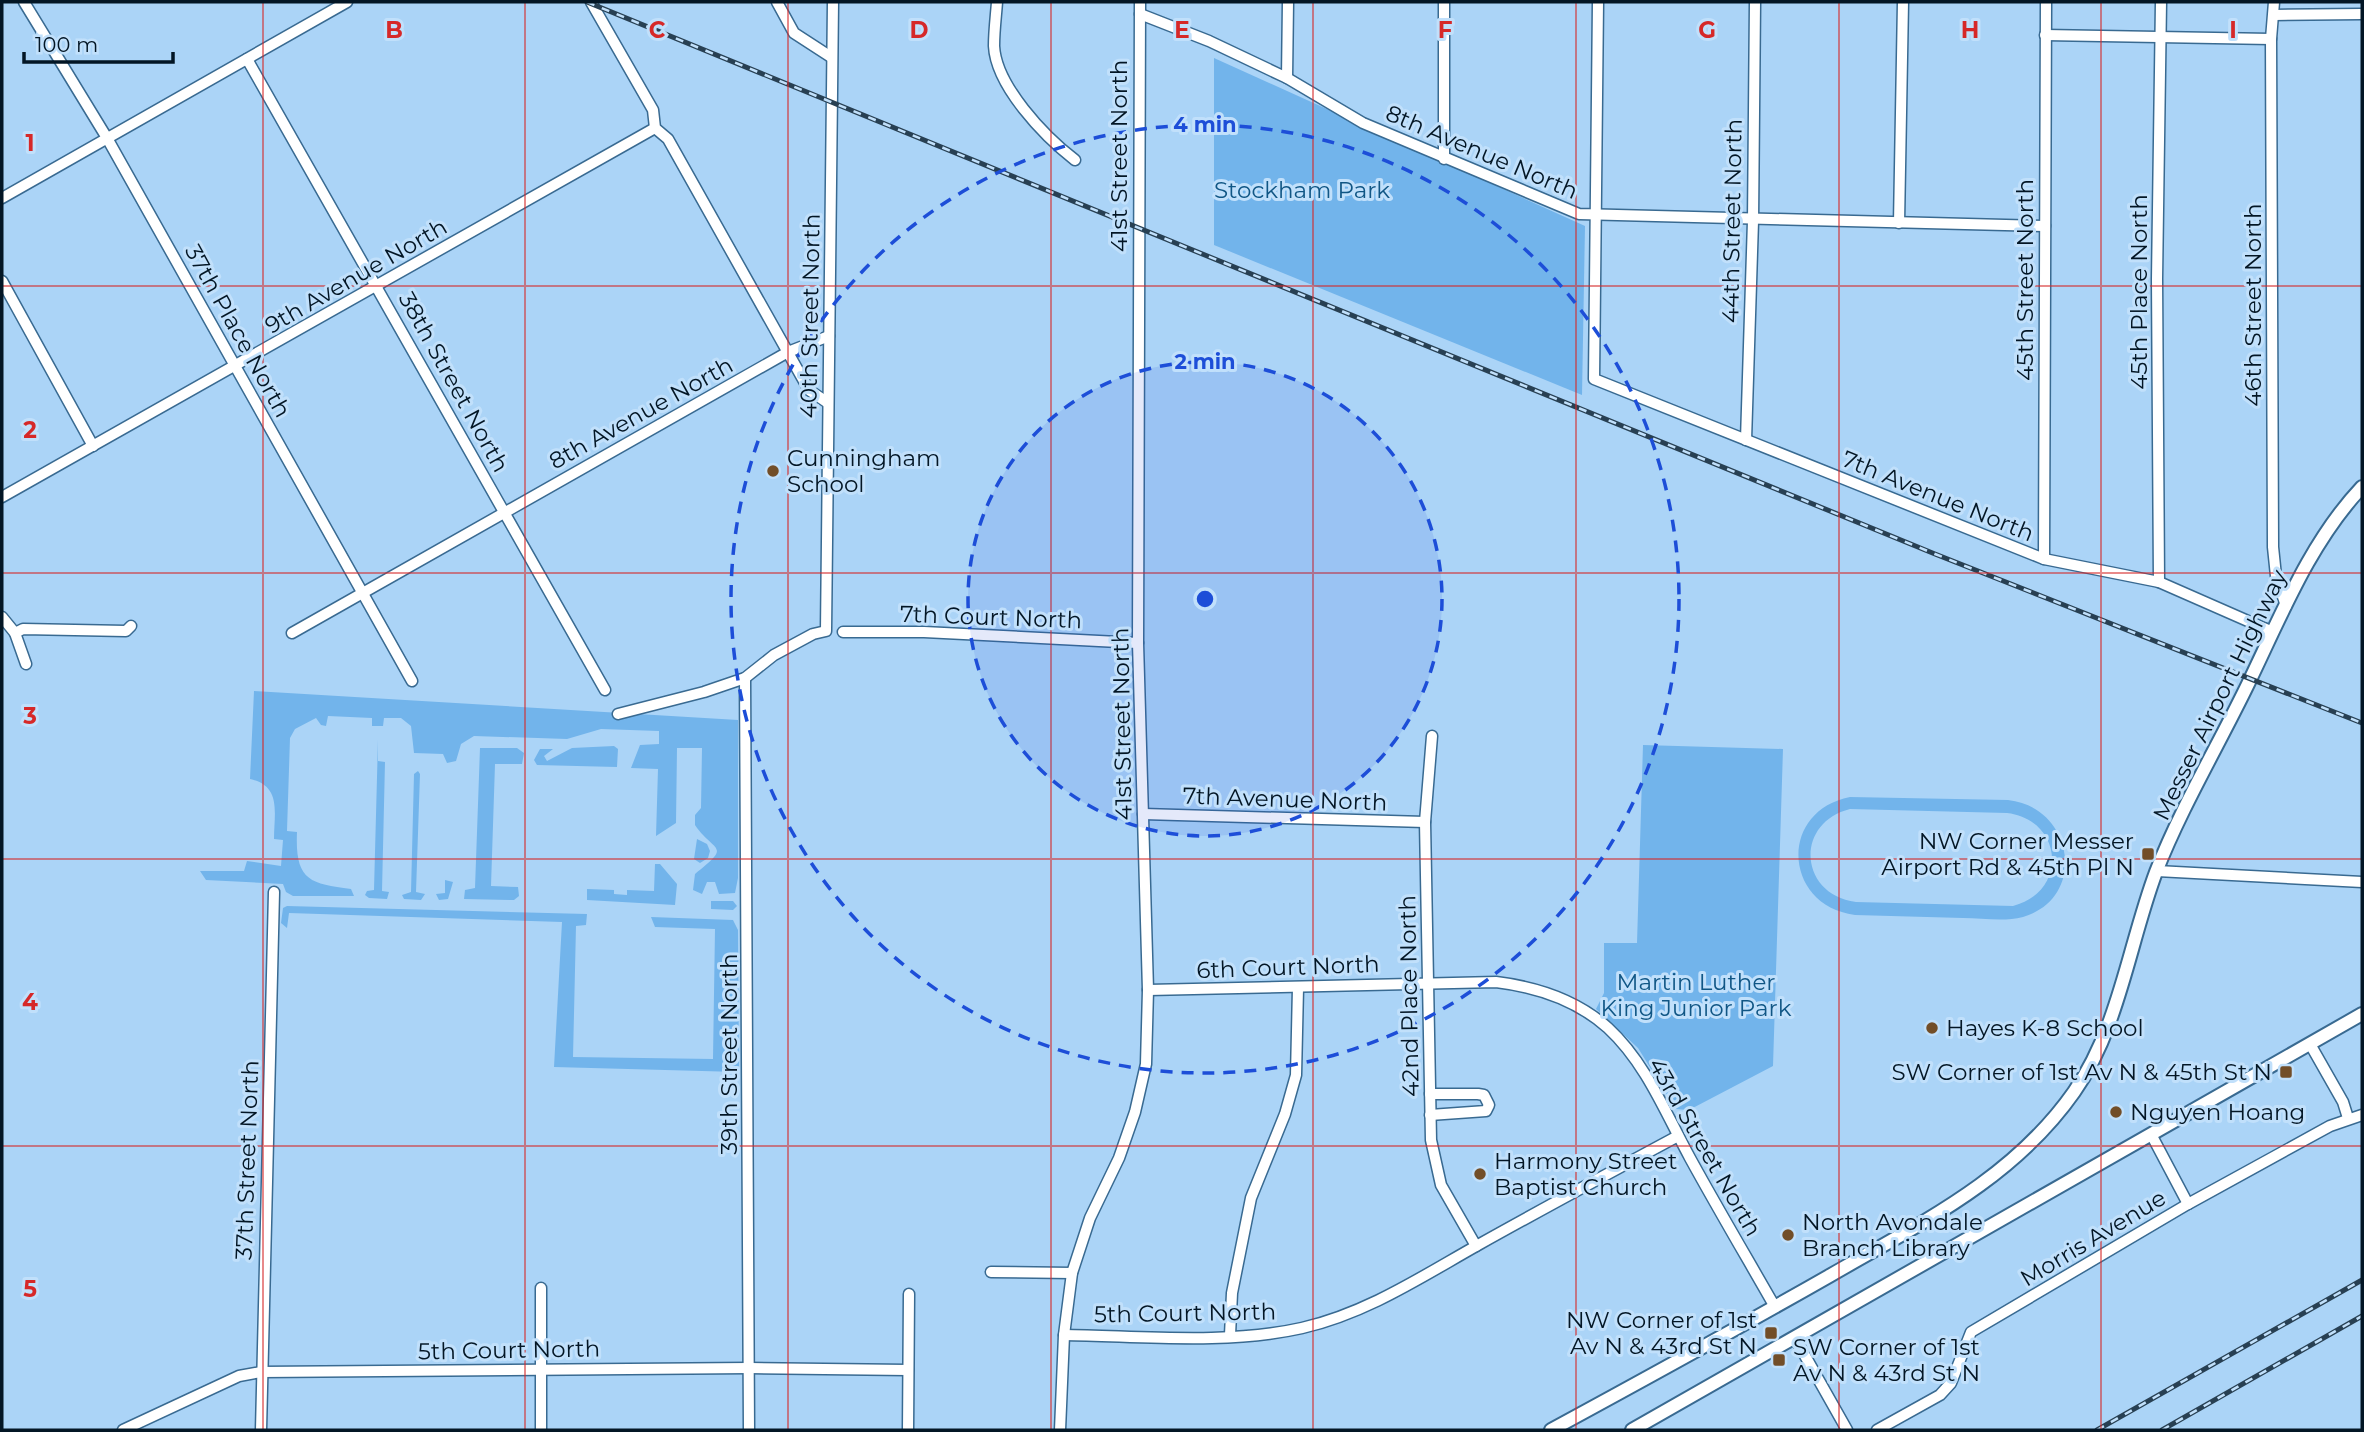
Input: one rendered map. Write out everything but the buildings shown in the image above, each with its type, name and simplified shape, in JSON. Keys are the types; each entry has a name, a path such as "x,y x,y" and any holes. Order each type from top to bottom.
{"main road":[{"name":"Messer Airport Highway","path":"1551,1430 1775,1307 1972,1194 2010,1165 2049,1126 2092,1063 2114,1006 2157,871 2273,632 2319,543 2362,487"},
{"path":"1632,1430 2362,1014"}],"street":[{"name":"37th Place North","path":"24,2 107,138 412,681"},
{"path":"2,198 347,2"},
{"path":"591,2 653,110 656,128 668,139 809,390 828,404"},
{"path":"777,2 794,33 831,57"},
{"name":"40th Street North","path":"745,678 774,655 813,634 826,631 831,57 834,2"},
{"path":"998,2 994,48 1006,83 1043,132 1075,160"},
{"name":"41st Street North","path":"1060,1430 1065,1335 1072,1273 1090,1218 1119,1158 1135,1112 1146,1064 1148,990 1138,643 1140,2"},
{"path":"1287,78 1288,2"},
{"path":"1444,2 1444,159"},
{"path":"1595,217 1598,2"},
{"name":"44th Street North","path":"1745,440 1753,220 1755,2"},
{"path":"1899,223 1903,2"},
{"name":"45th Street North","path":"2044,559 2046,2"},
{"name":"45th Place North","path":"2159,582 2157,279 2161,2"},
{"name":"46th Street North","path":"2274,2 2271,39 2273,547 2276,576 2287,606"},
{"name":"8th Avenue North","path":"1140,14 1209,41 1287,78 1363,123 1579,215 2045,226"},
{"path":"2274,15 2362,14"},
{"path":"2045,35 2271,39"},
{"name":"38th Street North","path":"247,59 605,690"},
{"name":"9th Avenue North","path":"2,498 656,128"},
{"name":"7th Avenue North","path":"1595,217 1594,379 2044,559 2159,582 2273,632"},
{"path":"2,281 93,446"},
{"name":"8th Avenue North","path":"292,633 788,352 829,336"},
{"path":"2,617 15,633 26,664"},
{"path":"15,633 23,629 126,631 131,626"},
{"name":"7th Court North","path":"843,632 924,632 1138,643"},
{"path":"618,714 745,678"},
{"name":"39th Street North","path":"745,678 749,1430"},
{"name":"42nd Place North","path":"1432,736 1425,822 1433,1153 1441,1185 1476,1246"},
{"name":"7th Avenue North","path":"1143,814 1425,822"},
{"path":"2157,871 2362,882"},
{"name":"37th Street North","path":"261,1430 274,891"},
{"name":"43rd Street North","path":"1429,983 1496,982 1528,986 1562,998 1608,1028 1647,1076 1775,1307"},
{"name":"6th Court North","path":"1148,990 1429,983"},
{"path":"1230,1335 1232,1293 1251,1198 1285,1115 1296,1075 1298,988"},
{"path":"2310,1044 2343,1101 2348,1118"},
{"path":"1430,1094 1478,1094 1485,1096 1489,1105 1486,1111 1478,1114 1430,1115"},
{"name":"Morris Avenue","path":"1877,1430 1940,1395 1951,1384 1971,1332 2188,1204 2348,1118 2362,1115"},
{"name":"5th Court North","path":"1065,1335 1230,1335 1303,1328 1355,1312 1409,1286 1476,1246 1678,1136"},
{"path":"2152,1136 2188,1204"},
{"path":"991,1272 1072,1273"},
{"path":"541,1288 541,1430"},
{"path":"908,1430 909,1294"},
{"path":"1795,1338 1847,1430"},
{"name":"5th Court North","path":"123,1430 239,1376 261,1372 750,1368 908,1370"}],"green space":[{"name":"Stockham Park","path":"1214,58 1585,226 1582,395 1214,245"},
{"path":"254,691 738,720 738,878 735,893 719,894 715,882 707,882 702,894 693,890 695,874 717,853 695,825 695,815 701,808 702,748 677,748 676,823 656,836 658,769 631,768 640,745 659,744 659,731 601,729 567,739 474,736 461,744 456,761 447,763 443,754 414,753 411,726 401,718 384,718 383,726 372,726 372,718 328,716 326,726 321,725 316,718 295,729 290,738 287,831 297,832 299,860 307,876 324,885 351,889 354,896 293,896 286,892 283,884 206,880 200,871 244,871 247,861 281,866 283,840 274,839 275,810 272,794 260,783 250,779"},
{"path":"378,740 378,761 385,762 382,891 389,892 387,899 369,898 365,895 367,891 374,890"},
{"name":"Martin Luther King Junior Park","path":"1643,745 1783,749 1773,1066 1689,1110 1676,1109 1638,1048 1596,1009 1604,993 1604,943 1637,943"},
{"path":"614,746 618,749 617,767 537,765 534,760 540,749 553,749 544,756 547,761 572,748"},
{"path":"480,748 517,748 524,753 522,764 495,764 491,886 518,887 519,896 514,900 464,899 465,890 475,888"},
{"path":"418,771 416,892 425,894 421,900 404,899 402,895 411,892 414,774"},
{"path":"1850,797 2008,800 2030,806 2047,819 2059,835 2065,854 2064,873 2057,892 2044,907 2023,917 1993,919 1855,915 1831,908 1814,895 1803,877 1798,858 1801,838 1810,820 1827,806","holes":["1850,809 2007,813 2026,818 2040,829 2048,842 2052,857 2050,872 2043,887 2031,898 2013,906 1856,902 1837,897 1823,886 1814,873 1812,843 1819,828 1832,817"]},
{"path":"697,839 707,844 710,851 708,858 700,863 694,859"},
{"path":"655,864 660,864 677,884 675,905 587,900 587,889 614,890 614,894 627,895 627,890 654,891"},
{"path":"445,880 453,882 448,899 439,900 436,894 445,893"},
{"path":"711,901 733,901 737,906 733,910 711,909"},
{"path":"283,908 587,914 586,925 576,926 573,1057 713,1059 715,929 655,927 651,917 733,920 738,930 739,1072 554,1067 562,922 289,913 287,928 281,923"}],"railway":[{"path":"587,2 1935,554 2362,723"},
{"path":"2097,1430 2362,1280"},
{"path":"2162,1430 2362,1316"}],"place":[{"name":"Cunningham School","path":"773,471"},
{"name":"NW Corner Messer Airport Rd & 45th Pl N","path":"2148,854"},
{"name":"Hayes K-8 School","path":"1932,1028"},
{"name":"SW Corner of 1st Av N & 45th St N","path":"2286,1072"},
{"name":"Nguyen Hoang","path":"2116,1112"},
{"name":"Harmony Street Baptist Church","path":"1480,1174"},
{"name":"North Avondale Branch Library","path":"1788,1235"},
{"name":"NW Corner of 1st Av N & 43rd St N","path":"1771,1333"},
{"name":"SW Corner of 1st Av N & 43rd St N","path":"1779,1360"}]}
